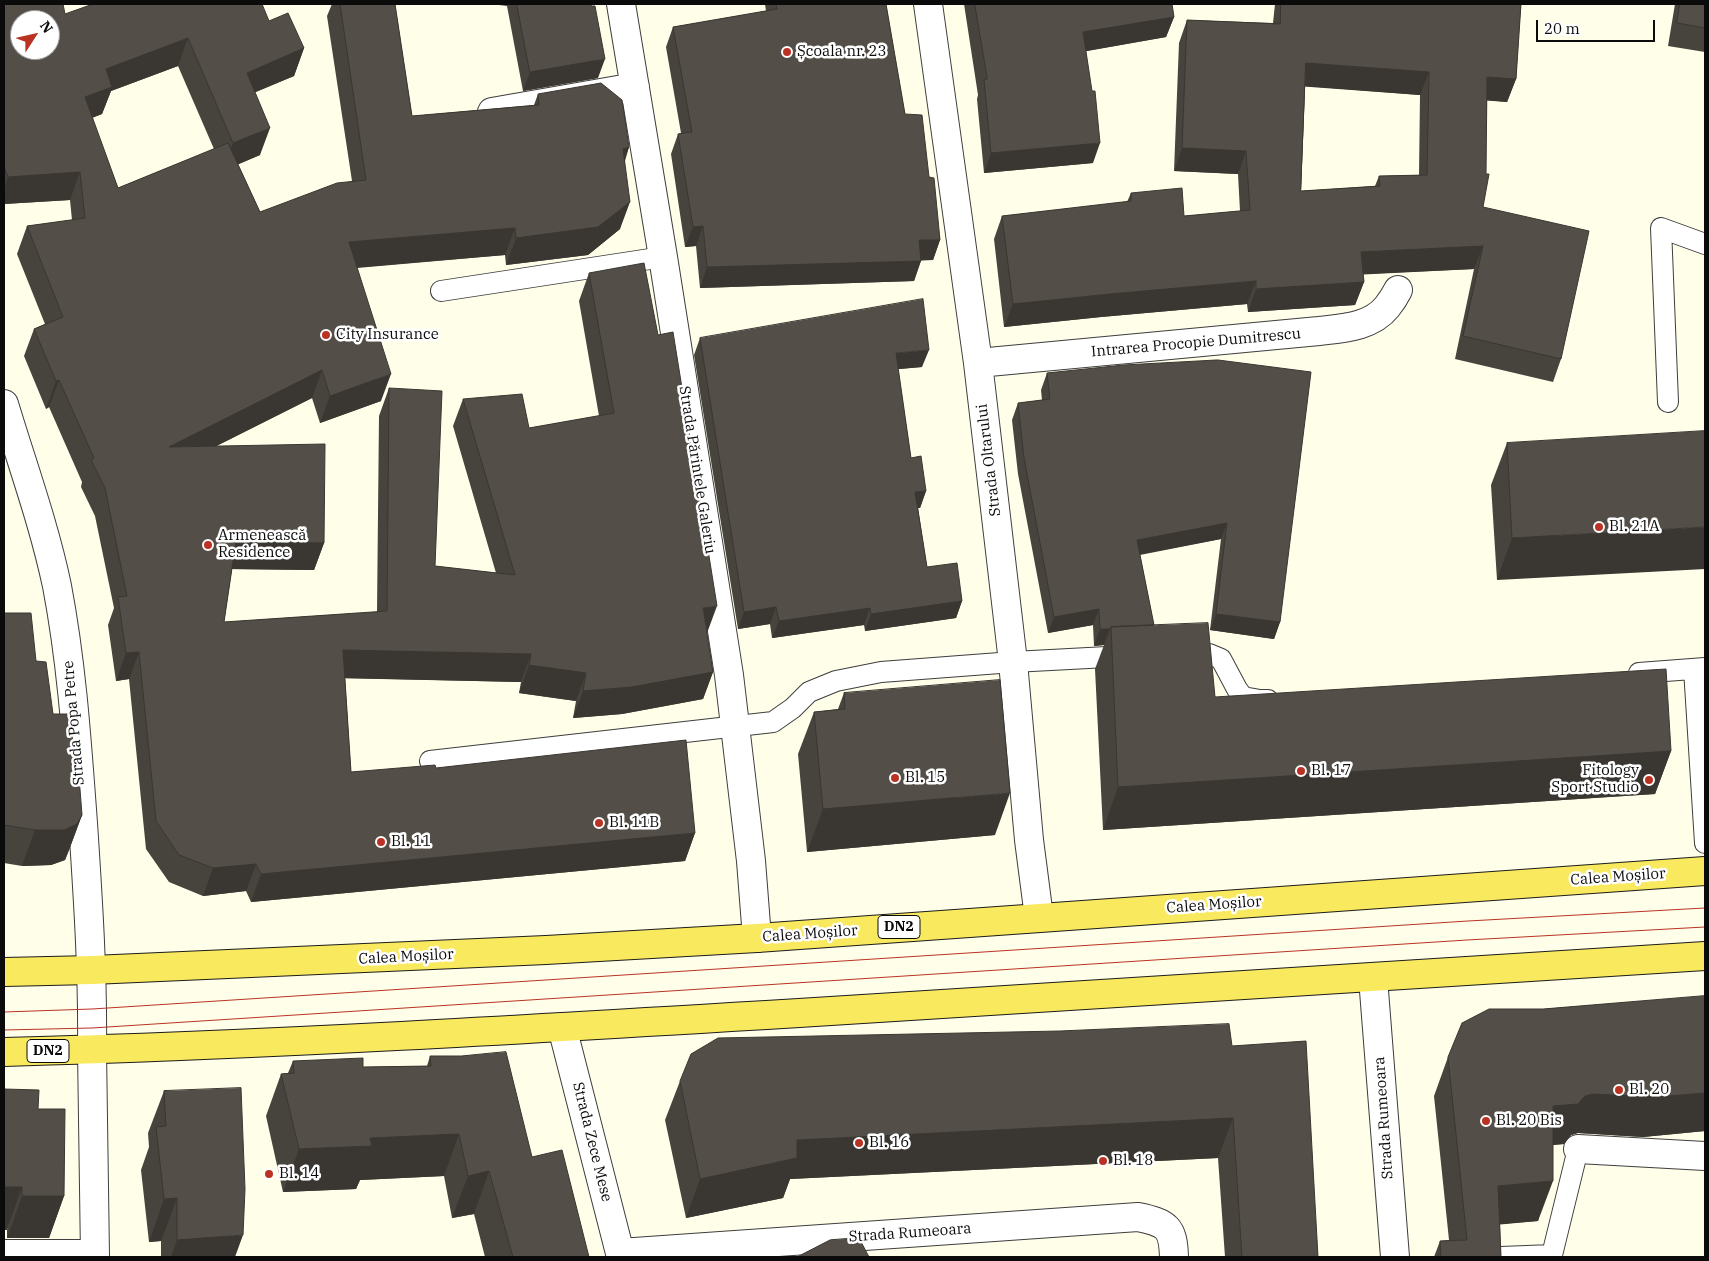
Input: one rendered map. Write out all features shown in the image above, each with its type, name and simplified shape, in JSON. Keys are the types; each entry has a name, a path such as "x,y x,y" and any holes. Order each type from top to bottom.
{"main road":[{"name":"Calea Moșilor","path":"4,972 92,970 546,950 757,938 1705,870"},
{"name":"DN2","path":"4,1052 92,1050 562,1027 1705,956"}],"street":[{"name":"Strada Părintele Galeriu","path":"621,4 663,257 736,727 751,861 757,938"},
{"name":"Strada Oltarului","path":"928,4 978,363 1013,662 1029,840 1039,917"},
{"path":"466,117 635,87"},
{"name":"Intrarea Procopie Dumitrescu","path":"978,363 1352,327 1372,319 1386,308 1398,290"},
{"name":"Strada Popa Petre","path":"4,404 42,526 56,584 67,642 74,700 92,970 95,1256"},
{"name":"Strada Rumeoara","path":"1373,978 1394,1257"},
{"name":"Strada Zece Mese","path":"562,1027 620,1255"},
{"path":"1578,1149 1705,1156"},
{"name":"Strada Rumeoara","path":"620,1255 1138,1217 1156,1220 1168,1229 1174,1241 1174,1257"},
{"path":"4,1254 95,1256"}],"lane":[{"path":"1668,402 1661,228 1705,244"},
{"path":"441,291 663,257"},
{"path":"430,762 773,722 793,708 809,692 836,682 880,672 1013,662 1197,652 1209,654 1220,659 1243,697 1260,700 1289,698"},
{"path":"1625,674 1700,668 1705,843"},
{"path":"1501,1257 1552,1255 1578,1149"}],"building":[{"path":"4,4 63,4 65,14 93,4 262,4 269,21 288,13 304,48 247,73 270,128 233,143 188,38 106,69 112,87 85,97 118,188 228,143 260,212 337,183 366,180 340,4 395,4 412,116 539,105 538,94 601,83 622,100 629,147 623,149 630,202 598,227 516,238 515,228 349,242 391,374 330,396 322,370 169,447 325,444 324,543 236,541 224,622 387,611 389,388 442,391 435,566 515,575 463,399 522,394 529,428 614,413 589,273 644,263 658,335 673,332 717,606 703,608 713,672 632,687 583,691 586,673 529,665 531,654 343,650 351,772 435,765 436,768 686,740 695,833 261,874 256,864 213,868 179,855 156,821 139,652 126,653 118,597 127,596 105,488 91,460 94,458 59,380 56,381 34,329 63,317 27,226 85,218 80,172 8,177 4,167"},
{"path":"517,4 591,4 591,6 595,6 605,59 530,72"},
{"path":"776,4 886,4 905,114 922,115 929,177 934,178 940,240 919,240 921,261 707,267 703,226 693,227 678,134 692,132 673,27 777,9"},
{"path":"975,4 1172,4 1174,17 1083,32 1092,91 1095,91 1100,143 991,153 984,79 987,79"},
{"path":"1281,4 1521,4 1516,79 1487,77 1486,174 1489,174 1483,207 1589,231 1561,359 1463,336 1483,246 1361,252 1364,282 1256,289 1256,281 1013,304 1002,216 1131,201 1131,193 1182,188 1184,216 1250,210 1246,151 1182,148 1187,20 1280,24","holes":["1306,63 1429,72 1427,175 1379,176 1380,186 1301,191"]},
{"path":"1680,4 1705,4 1705,28 1677,23"},
{"path":"923,299 929,350 896,353 911,458 921,456 926,491 915,492 927,567 957,563 962,601 871,614 870,608 779,621 776,607 744,612 700,338"},
{"path":"1218,360 1311,372 1280,622 1216,614 1227,523 1137,540 1154,625 1100,629 1099,609 1054,617 1024,458 1018,403 1050,399 1047,373 1124,365"},
{"path":"1705,431 1705,527 1512,538 1507,443"},
{"path":"4,613 31,613 36,661 46,662 53,714 69,714 75,758 78,764 82,815 77,824 64,830 35,830 4,825"},
{"path":"1208,623 1215,697 1666,669 1671,751 1118,787 1111,627"},
{"path":"1000,680 1010,793 823,809 814,712 845,709 844,693"},
{"path":"1705,996 1705,1093 1657,1097 1593,1094 1585,1096 1578,1104 1553,1106 1553,1181 1498,1186 1501,1257 1441,1257 1440,1241 1467,1240 1448,1057 1462,1023 1489,1009 1543,1009"},
{"path":"1229,1024 1232,1046 1306,1041 1318,1257 1242,1257 1233,1118 797,1140 797,1158 700,1179 680,1081 691,1054 718,1038 1060,1031"},
{"path":"506,1052 532,1157 562,1150 589,1257 513,1257 489,1171 468,1176 459,1134 370,1138 372,1146 299,1149 281,1074 294,1073 293,1061 363,1058 363,1067 431,1066 430,1056 461,1056"},
{"path":"241,1088 245,1189 243,1235 177,1240 177,1198 164,1199 156,1127 166,1126 164,1091"},
{"path":"4,1089 39,1090 38,1109 65,1109 64,1196 22,1196 22,1187 4,1187"},
{"path":"859,1238 869,1257 797,1257 830,1240"}],"tram line":[{"path":"4,1012 92,1009 1468,921 1705,908"},
{"path":"4,1030 92,1028 1467,940 1705,927"}],"place":[{"name":"Școala nr. 23","path":"787,52"},
{"name":"City Insurance","path":"326,335"},
{"name":"Bl. 21A","path":"1599,527"},
{"name":"Armenească Residence","path":"208,545"},
{"name":"Bl. 17","path":"1301,771"},
{"name":"Bl. 15","path":"895,778"},
{"name":"Fitology Sport Studio","path":"1649,780"},
{"name":"Bl. 11B","path":"599,823"},
{"name":"Bl. 11","path":"381,842"},
{"name":"Bl. 20","path":"1619,1090"},
{"name":"Bl. 20 Bis","path":"1486,1121"},
{"name":"Bl. 16","path":"859,1143"},
{"name":"Bl. 18","path":"1103,1161"},
{"name":"Bl. 14","path":"269,1174"}]}
